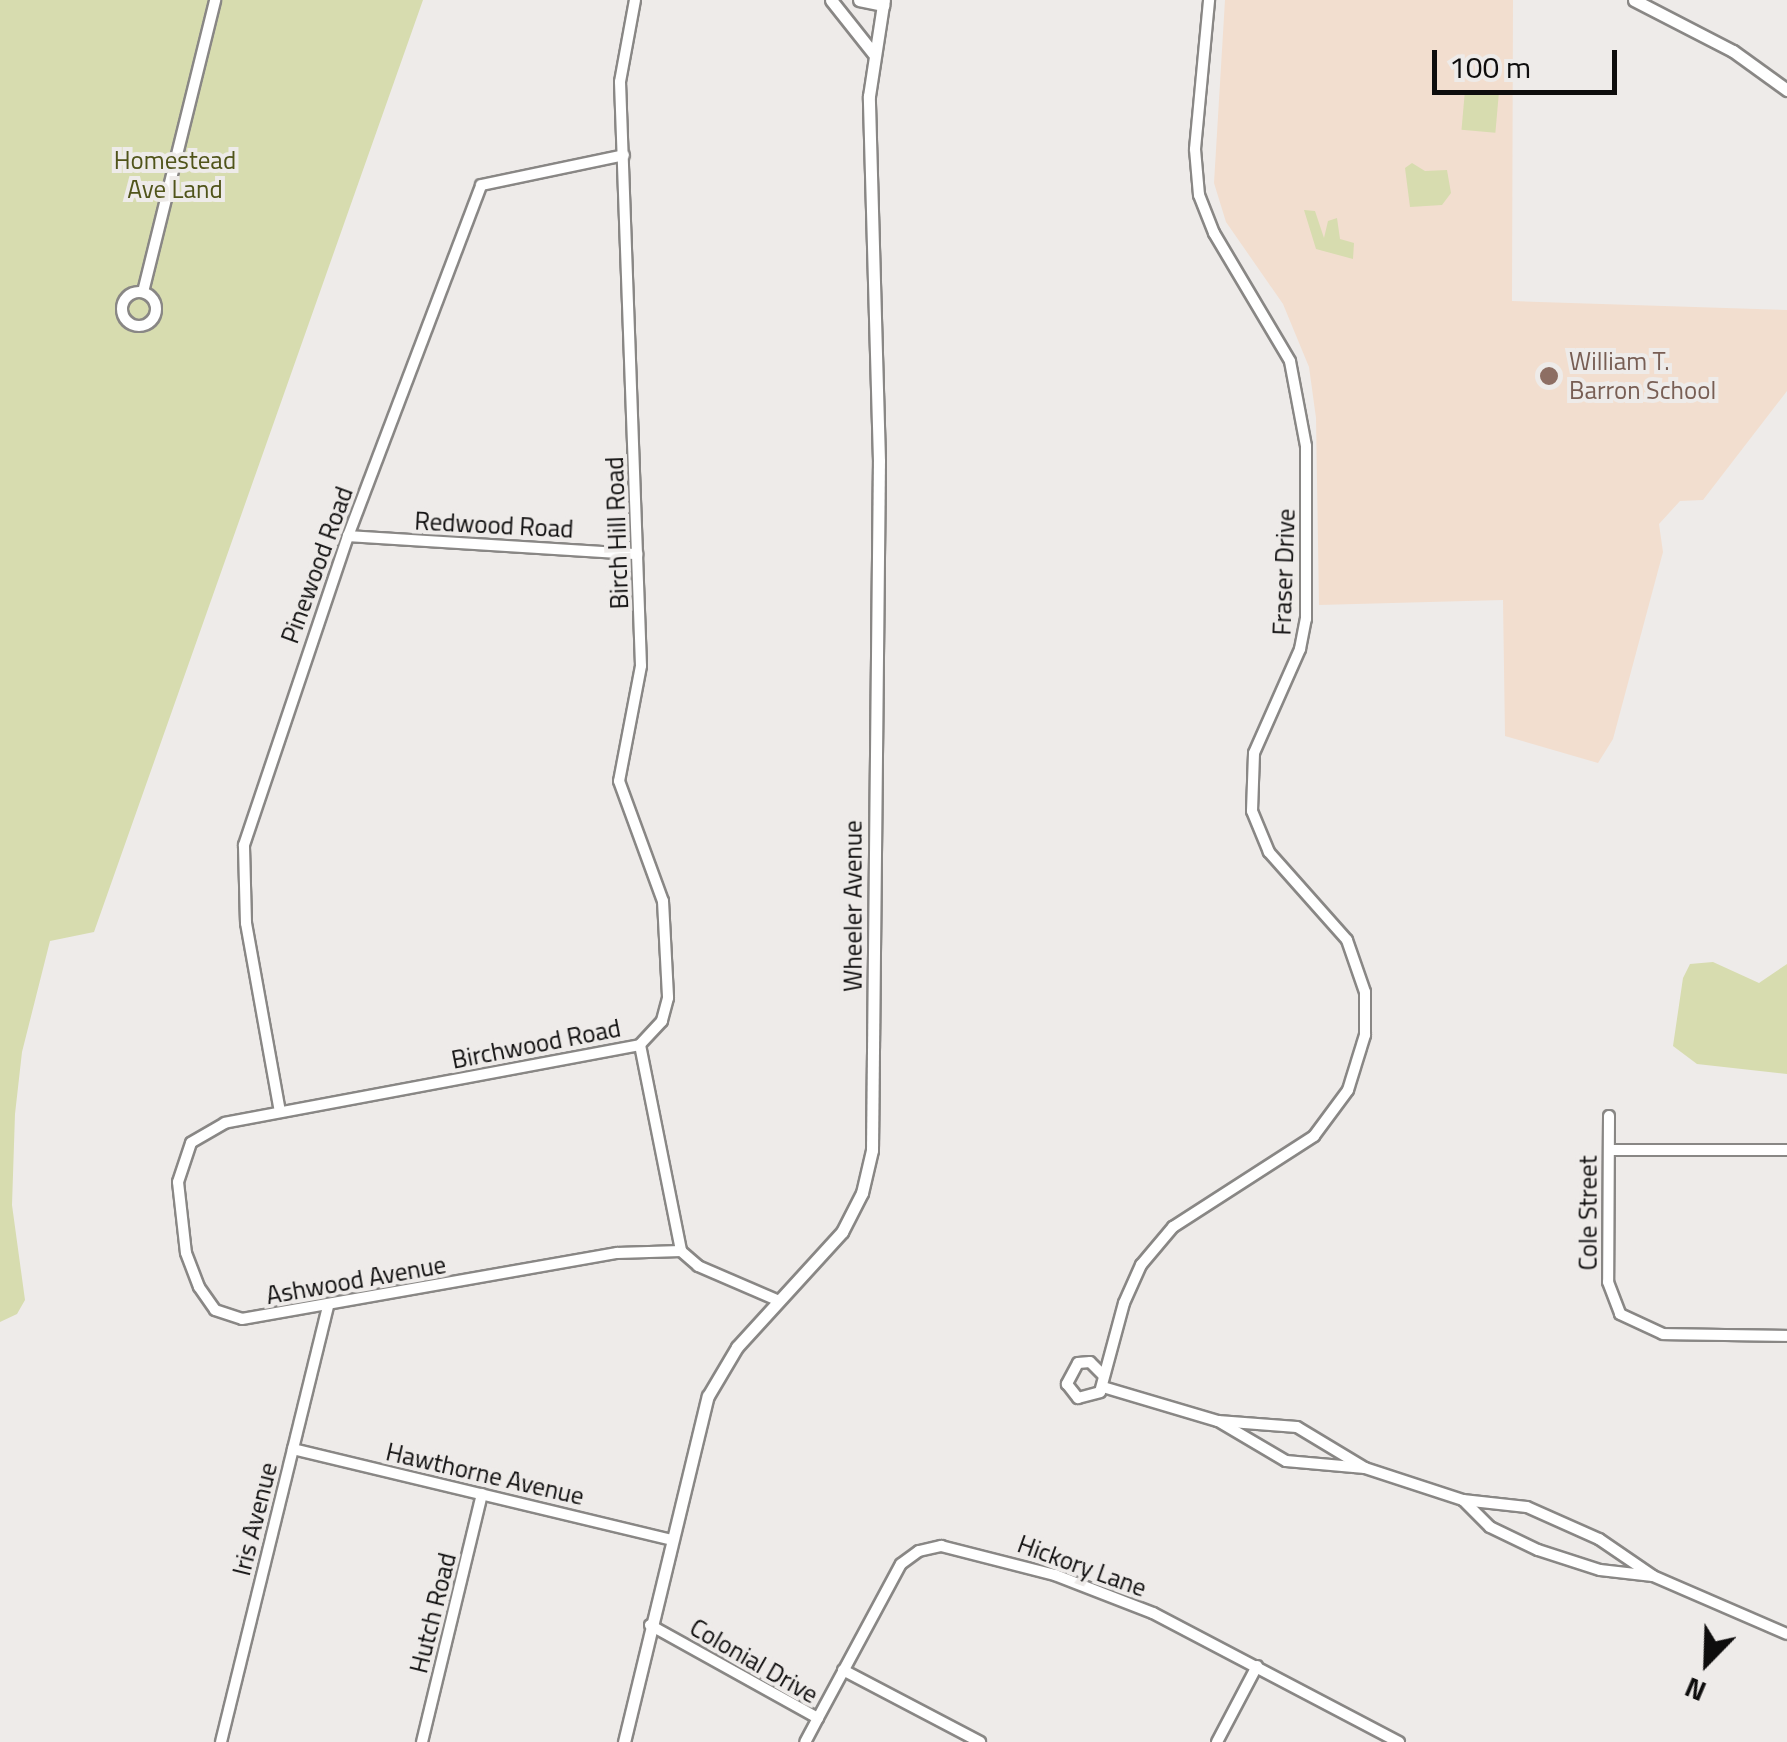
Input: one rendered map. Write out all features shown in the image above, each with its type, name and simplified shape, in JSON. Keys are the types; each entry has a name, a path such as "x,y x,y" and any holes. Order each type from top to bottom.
{"street":[{"path":"143,292 216,0"},
{"name":"Birch Hill Road","path":"635,0 620,82 640,684 619,780 657,875 668,970 662,1021 640,1045"},
{"path":"831,0 873,53"},
{"path":"859,0 884,3"},
{"name":"Fraser Drive","path":"1209,0 1195,149 1199,195 1214,233 1290,361 1306,446 1306,619 1300,648 1254,753 1252,811 1269,852 1347,940 1365,992 1365,1035 1348,1090 1314,1136 1188,1216 1150,1253 1130,1285 1103,1381 1218,1421"},
{"path":"1634,0 1734,51 1787,90"},
{"name":"Wheeler Avenue","path":"624,1742 669,1539 708,1396 729,1358 850,1219 873,1136 879,461 870,298 873,53 884,3"},
{"name":"Pinewood Road","path":"280,1112 246,923 244,844 348,536 481,185 624,155"},
{"name":"Redwood Road","path":"348,536 637,554"},
{"name":"Birchwood Road","path":"191,1143 225,1124 640,1045 681,1251"},
{"name":"Cole Street","path":"1609,1116 1608,1282 1620,1314 1662,1334 1787,1336"},
{"name":"Ashwood Avenue","path":"191,1143 178,1170 181,1225 206,1299 242,1319 617,1253 681,1251"},
{"path":"1609,1150 1787,1150"},
{"path":"681,1251 698,1266 777,1300"},
{"name":"Iris Avenue","path":"221,1742 328,1306"},
{"path":"1218,1421 1286,1461 1365,1468"},
{"path":"1218,1421 1296,1427 1365,1468 1463,1500 1501,1500 1540,1511 1600,1538 1653,1576 1787,1634"},
{"name":"Hawthorne Avenue","path":"293,1449 669,1539"},
{"name":"Hutch Road","path":"422,1742 482,1494"},
{"path":"1463,1500 1490,1527 1538,1550 1600,1570 1653,1576"},
{"name":"Hickory Lane","path":"818,1718 900,1564 919,1550 941,1546 996,1557 1109,1595 1257,1666 1398,1742"},
{"name":"Colonial Drive","path":"650,1625 818,1718 805,1742"},
{"path":"1217,1742 1257,1666"},
{"path":"843,1670 980,1742"}],"shaded area":[{"name":"William T. Barron School","path":"1225,0 1513,0 1512,301 1787,310 1787,391 1703,500 1680,501 1659,524 1663,552 1613,739 1598,763 1505,736 1503,600 1319,605 1316,418 1309,367 1283,304 1226,222 1214,183"}],"green space":[{"name":"Homestead Ave Land","path":"0,0 423,0 94,932 50,941 22,1052 15,1114 12,1205 25,1300 17,1314 0,1322"},
{"path":"1465,90 1499,93 1495,133 1462,130"},
{"path":"1412,163 1425,171 1447,170 1451,193 1442,205 1410,207 1405,168"},
{"path":"1304,210 1315,211 1324,238 1328,221 1337,218 1340,239 1354,243 1353,259 1316,249"},
{"path":"1713,962 1759,983 1787,964 1787,1074 1697,1064 1673,1046 1683,978 1690,964"}],"place":[{"name":"William T. Barron School","path":"1549,376"}]}
